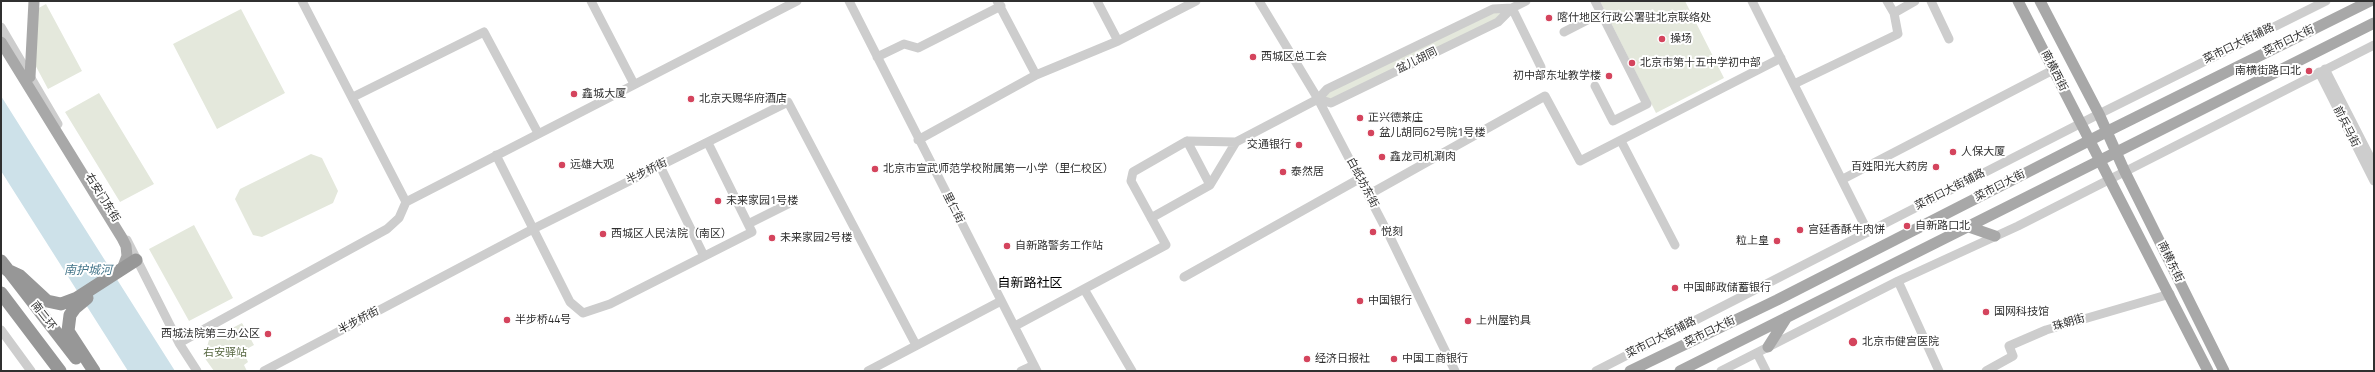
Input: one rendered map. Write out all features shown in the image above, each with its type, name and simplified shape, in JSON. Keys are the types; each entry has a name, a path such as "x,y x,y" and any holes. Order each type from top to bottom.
{"highway":[{"path":"4,265 20,276 46,301 61,304 73,304 138,263"},
{"name":"南二环","path":"4,265 85,371"},
{"name":"南二环","path":"1,293 60,371"},
{"path":"73,304 68,331 94,371"}],"main road":[{"path":"30,77 34,1"},
{"name":"南横西街","path":"2018,1 2100,161"},
{"name":"南横西街","path":"2040,1 2100,114 2117,152"},
{"name":"菜市口大街","path":"1630,371 1805,286 2089,140 2370,1"},
{"name":"菜市口大街","path":"1680,371 2374,23"},
{"path":"1,42 122,238 126,246 127,256 122,272"},
{"name":"南横东街","path":"2117,152 2224,371"},
{"name":"南横东街","path":"2100,161 2170,294 2208,371"},
{"path":"1969,227 1995,236"},
{"path":"1768,347 1787,317"}],"street":[{"path":"302,1 406,202"},
{"path":"591,1 634,84"},
{"path":"179,343 386,229 399,218 406,202 496,154 797,1"},
{"name":"里仁街","path":"849,1 918,140 1015,326 1035,368"},
{"path":"1096,1 1118,41"},
{"path":"918,140 1036,75 1118,41 1196,1"},
{"name":"白纸坊东街","path":"1259,1 1318,99 1455,371"},
{"name":"盆儿胡同","path":"1318,99 1331,102 1498,22 1512,8 1526,1"},
{"path":"1595,1 1647,104 1613,121 1595,86"},
{"path":"1752,1 1868,232"},
{"path":"1794,84 1898,34 1894,12 1887,1"},
{"path":"1894,12 1915,1"},
{"path":"1931,1 1949,39"},
{"name":"菜市口大街辅路","path":"1596,371 2080,124 2326,1"},
{"path":"877,57 904,44 918,48 999,3 1036,75"},
{"path":"1512,8 1541,67"},
{"name":"盆儿胡同","path":"1236,142 1318,99 1327,89 1493,9 1512,8"},
{"path":"1564,32 1601,13"},
{"name":"右安门东街","path":"1,28 125,235 179,343 197,371"},
{"path":"353,97 484,32 538,133"},
{"path":"1721,371 1898,281 2110,180 2374,45"},
{"path":"1368,196 1545,96 1580,161 1622,141 1781,58"},
{"path":"1842,179 2053,70"},
{"name":"前兵马街","path":"2322,71 2374,165"},
{"name":"前兵马街","path":"2322,71 2374,181"},
{"name":"半步桥街","path":"264,371 533,229 788,102 916,345"},
{"path":"1187,141 1210,185"},
{"path":"1015,326 1166,244 1151,218 1131,181 1133,172 1187,141 1236,142 1210,185 1151,218"},
{"path":"1622,141 1675,245"},
{"path":"496,154 570,302 583,314 610,304 752,232 708,143"},
{"path":"660,166 704,256"},
{"path":"1184,276 1359,179"},
{"path":"748,224 788,204"},
{"path":"1898,281 1939,371"},
{"path":"1084,289 1132,371"},
{"name":"珠朝街","path":"1986,371 2013,356 2009,346 2046,330 2170,294"},
{"path":"868,371 1001,301"},
{"path":"1,330 31,371"},
{"path":"1757,353 1766,371"},
{"path":"1021,371 1035,368"}],"green space":[{"name":"操场","path":"1600,1 1685,1 1724,78 1656,113"},
{"path":"46,4 82,71 48,89 32,59 35,10"},
{"path":"1512,8 1498,22 1331,103 1318,99 1327,89 1493,9"},
{"path":"241,9 285,93 217,129 173,44"},
{"path":"99,93 154,184 120,202 65,112"},
{"path":"311,154 322,158 338,191 333,203 262,237 253,235 235,199 240,189"},
{"path":"194,225 233,298 189,321 149,249"},
{"name":"右安驿站","path":"242,323 254,345 243,351 248,362 244,365 247,371 214,371 204,357 209,340"}],"water":[{"name":"南护城河","path":"1,96 175,371 128,371 1,171"}],"place":[{"name":"喀什地区行政公署驻北京联络处","path":"1549,18"},
{"name":"操场","path":"1662,39"},
{"name":"西城区总工会","path":"1253,57"},
{"name":"北京市第十五中学初中部","path":"1632,63"},
{"name":"南横街路口北","path":"2309,71"},
{"name":"初中部东址教学楼","path":"1609,76"},
{"name":"鑫城大厦","path":"574,94"},
{"name":"北京天赐华府酒店","path":"691,99"},
{"name":"正兴德茶庄","path":"1360,118"},
{"name":"盆儿胡同62号院1号楼","path":"1371,133"},
{"name":"交通银行","path":"1299,145"},
{"name":"人保大厦","path":"1953,152"},
{"name":"鑫龙司机涮肉","path":"1382,157"},
{"name":"远雄大观","path":"562,165"},
{"name":"百姓阳光大药房","path":"1936,167"},
{"name":"北京市宣武师范学校附属第一小学（里仁校区）","path":"875,169"},
{"name":"泰然居","path":"1283,172"},
{"name":"未来家园1号楼","path":"718,201"},
{"name":"自新路口北","path":"1907,226"},
{"name":"宫廷香酥牛肉饼","path":"1800,230"},
{"name":"悦刻","path":"1373,232"},
{"name":"西城区人民法院（南区）","path":"603,234"},
{"name":"未来家园2号楼","path":"772,238"},
{"name":"粒上皇","path":"1777,241"},
{"name":"自新路警务工作站","path":"1007,246"},
{"name":"中国邮政储蓄银行","path":"1675,288"},
{"name":"中国银行","path":"1360,301"},
{"name":"国网科技馆","path":"1986,312"},
{"name":"半步桥44号","path":"507,320"},
{"name":"上州屋钓具","path":"1468,321"},
{"name":"西城法院第三办公区","path":"268,334"},
{"name":"北京市健宫医院","path":"1853,342"},
{"name":"经济日报社","path":"1307,359"},
{"name":"中国工商银行","path":"1394,359"}],"district":[{"name":"自新路社区","path":"1030,284"}]}
